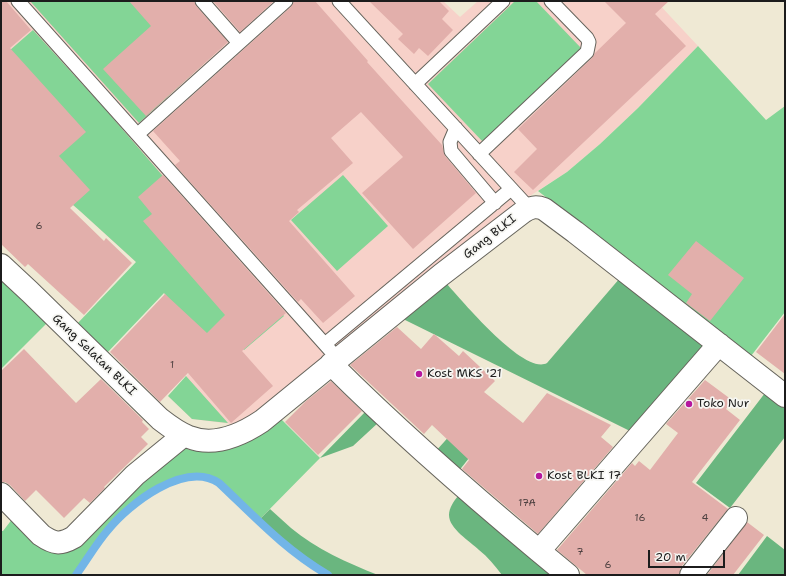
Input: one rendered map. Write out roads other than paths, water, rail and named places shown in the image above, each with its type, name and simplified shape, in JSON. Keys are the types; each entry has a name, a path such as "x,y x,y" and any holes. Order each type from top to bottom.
{"street":[{"name":"Gang BLKI","path":"187,437 209,440 229,438 251,428 272,413 331,356 442,275 529,208 534,207 544,209 720,344 785,396"},
{"name":"Gang Selatan BLKI","path":"1,265 160,419 187,437"},
{"path":"539,551 720,344"},
{"path":"331,356 398,429 482,503 568,575"},
{"path":"1,494 41,535 49,541 55,543 62,542 74,537 135,476 187,437"},
{"path":"691,575 736,518"}],"lane":[{"path":"18,1 138,134 331,356 511,189"},
{"path":"202,1 239,43"},
{"path":"138,134 286,1"},
{"path":"339,1 529,208"},
{"path":"415,84 502,1"},
{"path":"479,154 587,52 589,42 551,1"},
{"path":"456,128 450,142 451,151 495,203"}],"waterway":[{"path":"76,575 104,535 129,508 159,488 174,481 190,477 205,477 219,483 284,544 328,575"}],"place":[{"name":"Kost MKS '21","path":"419,374"},
{"name":"Toko Nur","path":"689,404"},
{"name":"Kost BLKI 17","path":"539,476"}]}
